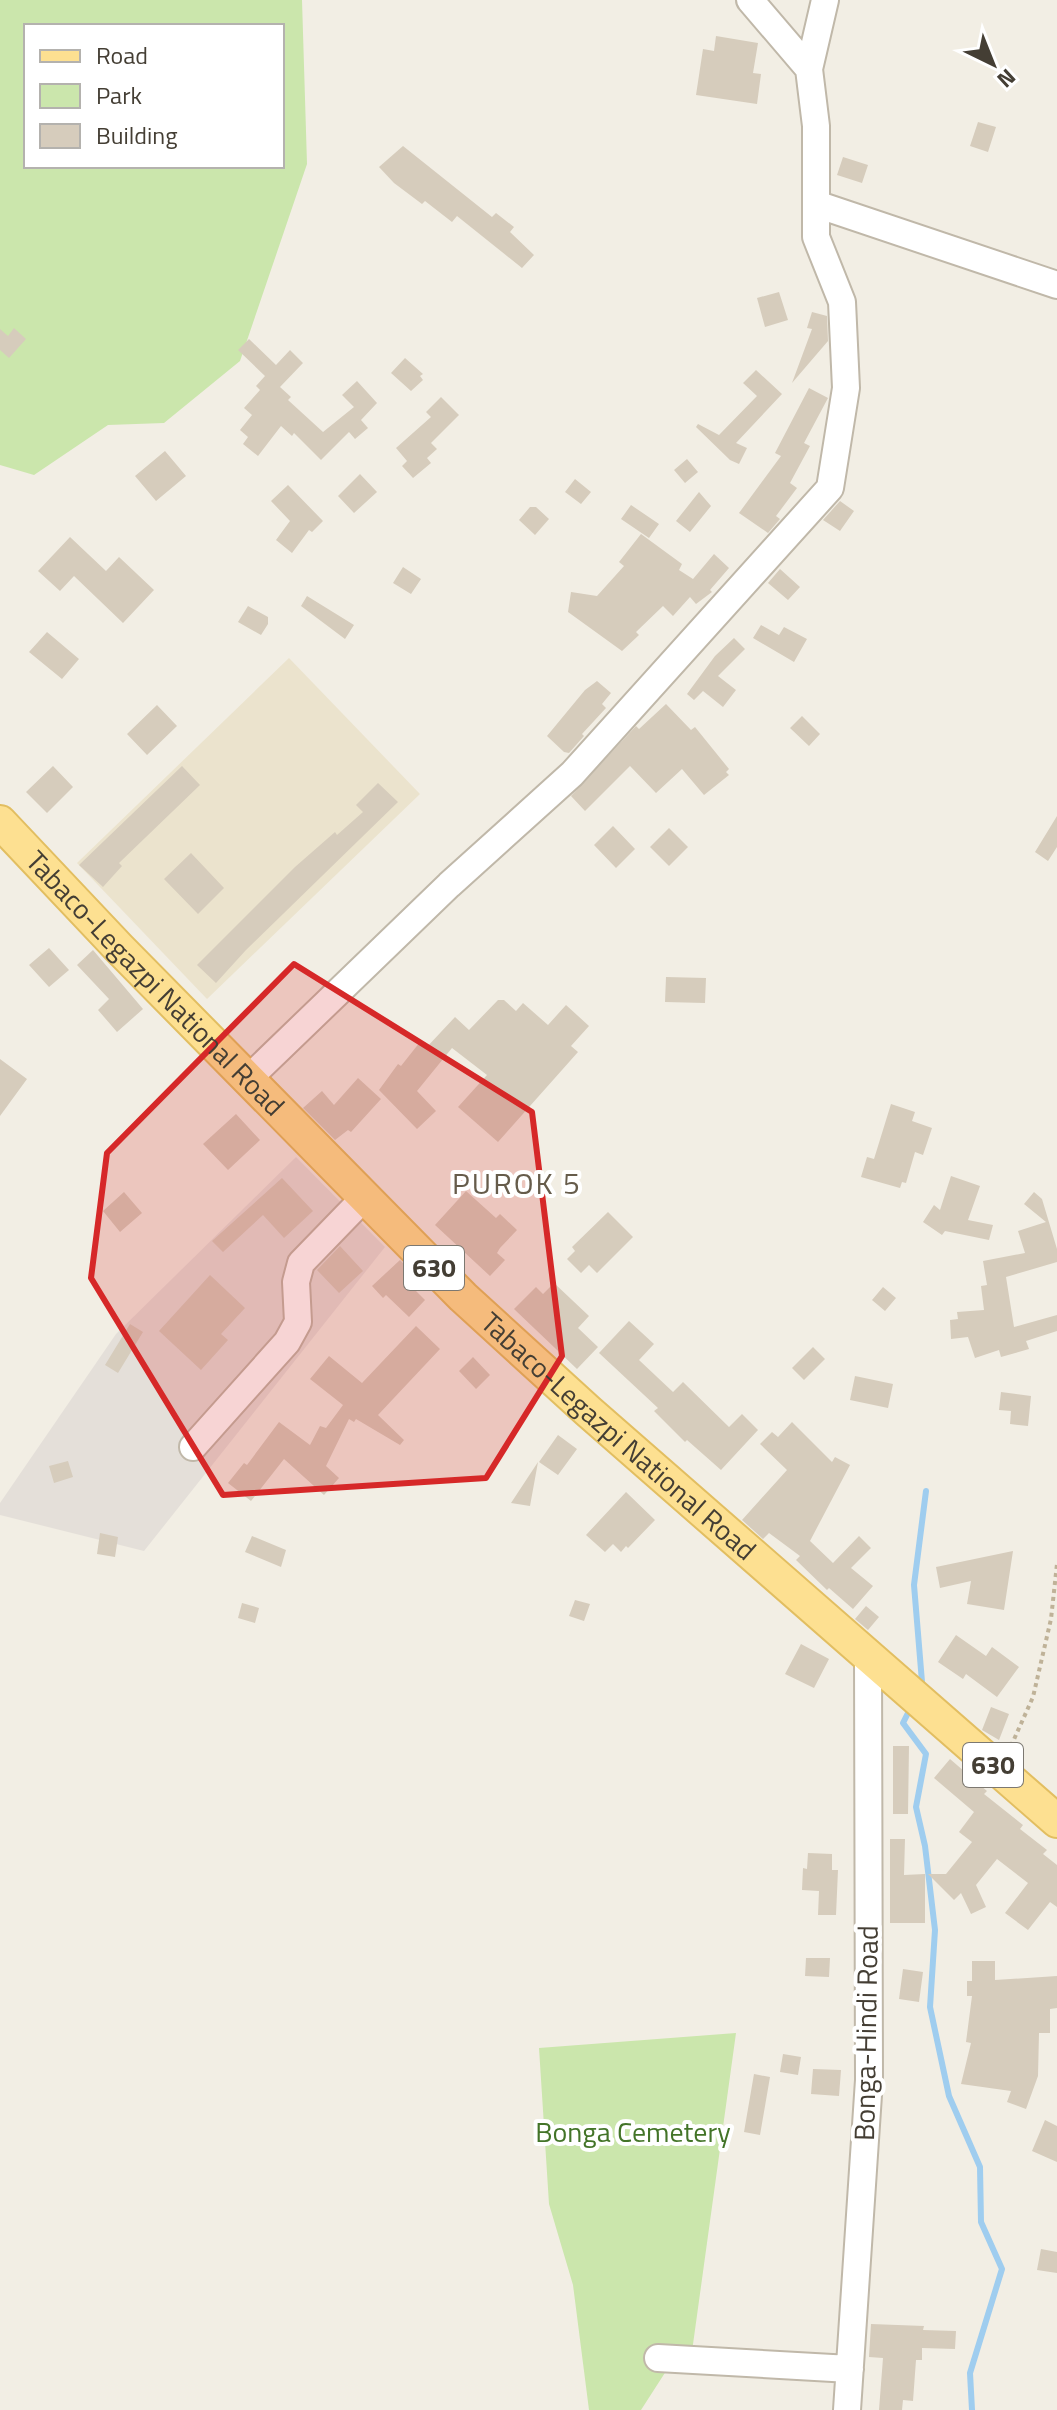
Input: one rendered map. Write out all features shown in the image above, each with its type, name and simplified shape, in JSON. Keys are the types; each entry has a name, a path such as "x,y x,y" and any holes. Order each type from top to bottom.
{"main road":[{"name":"Tabaco-Legazpi National Road","path":"0,822 463,1297 588,1411 1057,1821"}],"street":[{"path":"750,0 809,69"},
{"path":"248,1079 449,885 572,774 830,488 846,388 842,302 816,237 816,126 809,69 825,0"},
{"path":"816,204 1057,285"},
{"path":"193,1447 287,1342 298,1322 296,1282 301,1263 364,1198"},
{"name":"Bonga-Hindi Road","path":"847,2410 869,2080 868,1656"},
{"path":"658,2358 850,2369"}],"path":[{"path":"1000,1771 1033,1697 1051,1619 1057,1564"}],"highlighted area":[{"path":"294,964 532,1112 562,1356 486,1478 223,1495 91,1278 107,1153"}],"shaded area":[{"path":"289,658 420,794 207,999 77,863"},
{"path":"296,1157 385,1247 144,1551 0,1515 0,1503 116,1334"}],"green space":[{"path":"0,0 302,0 307,164 240,361 164,423 108,425 34,475 0,465"},
{"name":"Bonga Cemetery","path":"736,2033 690,2366 670,2365 641,2410 589,2410 573,2285 549,2204 539,2048"}],"building":[{"path":"716,36 758,43 753,73 761,74 757,104 696,95 703,49 714,51"},
{"path":"978,122 996,127 988,152 970,146"},
{"path":"403,146 492,217 496,213 514,227 510,232 534,255 522,268 457,216 452,222 394,183 379,167"},
{"path":"843,157 868,165 862,183 837,175"},
{"path":"779,292 788,320 765,327 757,298"},
{"path":"812,312 827,316 828,341 792,383 812,329 807,328"},
{"path":"14,328 26,339 9,358 0,350 0,329 8,336"},
{"path":"249,339 276,365 290,350 303,363 280,387 291,397 288,400 323,432 354,407 342,395 357,381 377,403 361,420 368,428 355,439 349,432 321,460 294,433 292,436 281,426 258,456 243,444 248,437 240,430 252,415 244,408 260,390 256,386 265,376 238,350"},
{"path":"405,358 423,374 420,376 423,380 411,391 391,373"},
{"path":"756,370 782,394 736,443 747,448 739,464 730,460 696,427 698,424 719,435 757,396 743,383"},
{"path":"809,388 828,398 804,443 810,446 790,483 797,488 776,516 780,519 768,533 739,513 781,456 775,453"},
{"path":"441,397 459,415 431,443 437,449 427,458 431,463 413,478 402,466 407,461 396,448 431,417 426,412"},
{"path":"165,451 186,476 156,501 135,476"},
{"path":"687,459 698,472 685,483 674,470"},
{"path":"360,474 377,492 354,513 338,496"},
{"path":"575,479 591,492 581,504 565,492"},
{"path":"288,485 323,521 312,532 309,530 292,553 276,540 290,521 271,501"},
{"path":"699,492 711,506 690,532 676,521"},
{"path":"840,501 854,511 840,531 823,520"},
{"path":"631,505 659,524 649,538 621,519"},
{"path":"530,507 536,507 549,519 535,535 519,520"},
{"path":"641,534 682,564 679,570 693,579 714,554 729,568 710,590 712,592 696,604 690,597 673,616 663,606 636,632 639,635 622,651 568,612 571,592 597,596 624,566 619,562"},
{"path":"70,537 106,571 119,557 154,590 123,623 74,576 60,591 38,571"},
{"path":"403,567 421,579 411,594 393,583"},
{"path":"780,569 800,587 788,600 768,583"},
{"path":"307,596 354,625 345,639 301,606"},
{"path":"248,606 268,617 268,624 261,635 238,622"},
{"path":"761,625 779,635 784,627 807,639 794,662 753,638"},
{"path":"47,632 79,659 62,679 29,652"},
{"path":"734,638 745,649 718,676 736,690 723,707 703,691 694,700 687,694 715,656"},
{"path":"597,681 611,693 602,704 606,708 569,753 564,752 547,736 585,690"},
{"path":"666,704 691,730 695,727 729,769 726,772 729,775 704,795 682,769 656,793 630,766 585,811 571,796 636,726 639,729"},
{"path":"157,705 177,726 147,755 127,734"},
{"path":"802,716 820,734 809,746 790,728"},
{"path":"53,766 73,787 47,813 26,792"},
{"path":"182,766 200,785 119,863 122,866 103,887 79,865"},
{"path":"378,783 398,802 216,983 197,965 295,867 363,812 356,805"},
{"path":"1057,816 1057,847 1048,861 1035,852"},
{"path":"613,826 635,849 616,868 594,845"},
{"path":"669,828 688,847 669,866 650,847"},
{"path":"191,853 224,888 198,914 164,879"},
{"path":"49,948 69,970 49,987 29,965"},
{"path":"93,950 143,1009 117,1032 98,1010 109,999 77,965"},
{"path":"666,977 706,978 705,1003 665,1002"},
{"path":"498,1000 504,1000 516,1011 523,1003 548,1025 566,1005 589,1026 571,1046 578,1052 498,1142 458,1107 487,1075 452,1048 417,1091 436,1111 417,1129 379,1090 398,1064 401,1066 420,1042 426,1048 455,1017 469,1030"},
{"path":"0,1059 27,1079 0,1116"},
{"path":"358,1078 381,1099 351,1132 348,1130 335,1140 303,1108 322,1091 334,1105"},
{"path":"891,1104 915,1112 912,1121 932,1128 923,1155 915,1152 906,1183 902,1182 900,1188 861,1177 867,1157 874,1159"},
{"path":"236,1114 260,1140 228,1170 203,1144"},
{"path":"951,1176 980,1186 968,1220 993,1225 989,1240 945,1231 942,1235 923,1222 934,1205 940,1210"},
{"path":"282,1178 313,1211 284,1238 263,1215 223,1252 212,1241"},
{"path":"466,1191 496,1218 500,1214 517,1230 497,1253 505,1260 490,1276 435,1225"},
{"path":"124,1192 142,1213 120,1232 103,1211"},
{"path":"1034,1192 1042,1199 1057,1249 1057,1262 1006,1277 1014,1327 1057,1315 1057,1331 1026,1341 1029,1349 1001,1357 999,1350 975,1358 968,1337 951,1339 950,1320 958,1319 957,1312 984,1310 981,1286 987,1285 983,1261 1025,1253 1018,1231 1046,1222 1024,1204"},
{"path":"608,1212 633,1237 597,1273 589,1265 581,1273 567,1259 575,1251 572,1247"},
{"path":"340,1246 363,1271 339,1293 317,1270"},
{"path":"400,1260 412,1272 404,1279 425,1300 409,1317 372,1286"},
{"path":"210,1275 245,1308 221,1334 228,1340 201,1370 159,1331"},
{"path":"554,1283 589,1316 578,1328 598,1347 577,1369 514,1309 536,1287 543,1294"},
{"path":"883,1287 896,1298 885,1311 872,1300"},
{"path":"629,1321 654,1344 639,1360 673,1392 683,1382 729,1427 742,1414 758,1430 721,1470 687,1440 685,1442 654,1411 658,1408 599,1353"},
{"path":"130,1324 143,1332 118,1373 105,1365"},
{"path":"416,1326 440,1349 378,1415 404,1440 400,1445 356,1419 354,1422 349,1419 326,1466 339,1478 324,1495 284,1459 251,1501 228,1483 244,1463 247,1465 279,1422 310,1445 320,1426 326,1428 343,1405 310,1379 329,1356 362,1383"},
{"path":"813,1347 825,1359 804,1380 792,1368"},
{"path":"473,1357 490,1375 476,1389 459,1371"},
{"path":"855,1376 893,1384 888,1408 850,1400"},
{"path":"1001,1392 1031,1396 1028,1426 1010,1424 1011,1411 999,1410"},
{"path":"792,1422 832,1462 835,1457 850,1465 810,1541 833,1563 859,1536 871,1548 851,1568 873,1586 853,1609 829,1588 827,1590 796,1560 800,1556 769,1533 763,1539 742,1520 787,1470 760,1444 772,1432 778,1437"},
{"path":"558,1435 577,1449 558,1475 539,1462"},
{"path":"68,1461 73,1477 54,1483 49,1466"},
{"path":"538,1462 530,1506 511,1503"},
{"path":"626,1492 655,1520 628,1548 626,1546 621,1552 613,1544 605,1552 586,1535"},
{"path":"100,1533 118,1537 115,1557 97,1554"},
{"path":"252,1536 286,1550 281,1567 245,1552"},
{"path":"1013,1551 1004,1610 967,1604 971,1581 940,1588 936,1567"},
{"path":"575,1600 590,1604 584,1621 569,1616"},
{"path":"242,1603 259,1608 255,1623 238,1618"},
{"path":"866,1606 879,1617 868,1630 855,1619"},
{"path":"956,1635 986,1656 992,1647 1019,1667 997,1697 966,1674 963,1679 938,1662"},
{"path":"801,1644 829,1659 814,1688 785,1674"},
{"path":"991,1707 1009,1714 999,1740 982,1730"},
{"path":"893,1746 909,1746 908,1814 893,1814"},
{"path":"950,1759 987,1791 984,1794 1023,1825 1020,1829 1047,1850 1043,1854 1057,1865 1057,1907 1050,1902 1028,1930 1005,1913 1028,1883 997,1859 976,1885 986,1907 971,1914 961,1893 954,1900 928,1874 946,1874 972,1842 959,1832 974,1812 934,1778"},
{"path":"890,1839 905,1839 904,1875 925,1874 925,1923 890,1923"},
{"path":"808,1853 832,1854 832,1870 838,1870 836,1915 818,1915 819,1891 802,1890 803,1868 807,1869"},
{"path":"806,1958 830,1958 829,1977 805,1976"},
{"path":"972,1961 995,1961 995,1980 1057,1976 1057,2008 1050,2009 1050,2033 1039,2033 1038,2076 1026,2109 1007,2102 1011,2091 961,2084 971,2043 966,2042 972,1996 967,1996 967,1981 972,1981"},
{"path":"903,1969 923,1972 919,2002 899,1999"},
{"path":"783,2054 801,2057 798,2075 780,2072"},
{"path":"813,2069 841,2070 839,2096 811,2094"},
{"path":"754,2074 770,2077 760,2135 744,2132"},
{"path":"1045,2120 1057,2126 1057,2162 1032,2151"},
{"path":"1041,2249 1057,2252 1057,2273 1037,2270"},
{"path":"871,2324 956,2331 955,2349 922,2348 922,2360 916,2360 913,2401 903,2400 902,2410 879,2410 883,2358 869,2357"}],"waterway":[{"path":"920,1686 914,1585 926,1491"},
{"path":"911,1707 903,1723 926,1754 916,1807 925,1846 935,1930 930,2007 949,2096 980,2167 981,2222 1002,2269 970,2373 972,2410"}],"district":[{"name":"PUROK 5","path":"517,1184"}]}
